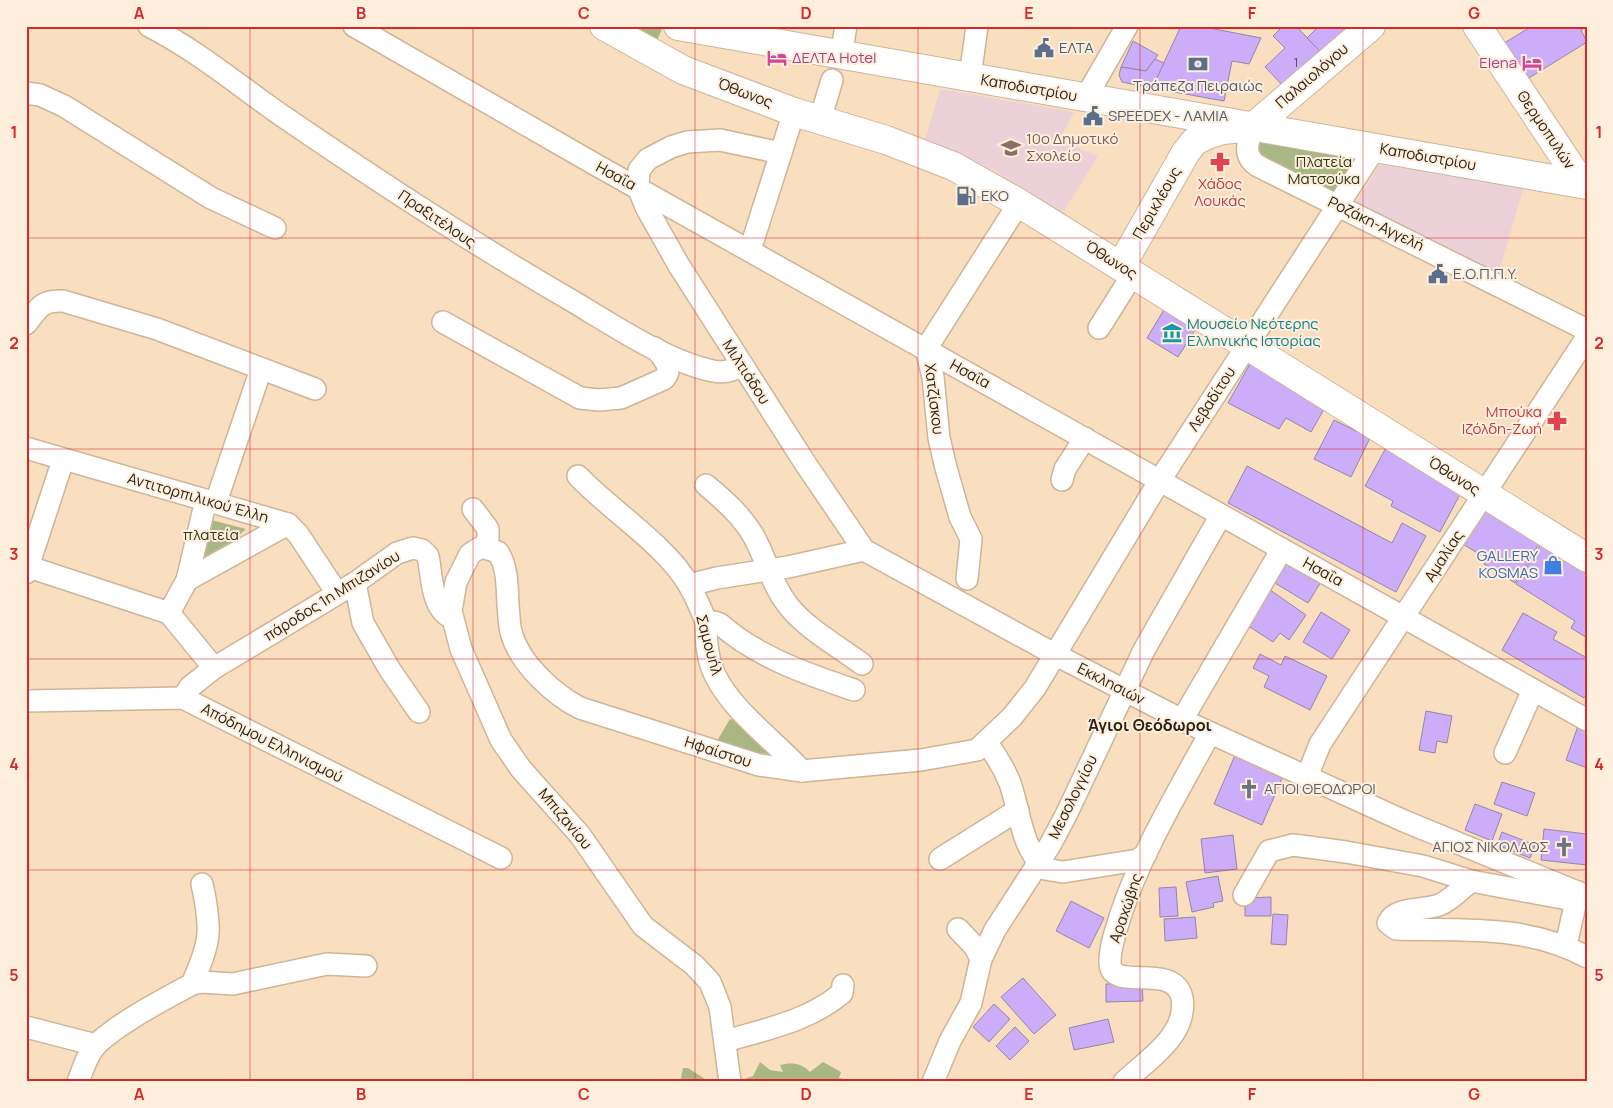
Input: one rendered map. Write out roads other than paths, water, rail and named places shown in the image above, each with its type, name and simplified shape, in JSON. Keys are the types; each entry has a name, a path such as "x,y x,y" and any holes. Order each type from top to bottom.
{"main road":[{"name":"Όθωνος","path":"604,26 683,70 794,112 886,140 953,166 1019,203 1587,558"},
{"path":"661,59 660,45 663,35 670,26"},
{"name":"Καποδιστρίου","path":"678,26 1086,98 1193,128 1223,130 1253,127 1584,185"},
{"name":"Θερμοπυλών","path":"1477,26 1584,185"},
{"name":"Παλαιολόγου","path":"1253,127 1366,28"},
{"name":"Περικλέους","path":"1127,270 1193,128"}],"street":[{"name":"Πραξιτέλους","path":"149,26 194,52 284,117 476,245 655,348 714,371 729,371 742,365"},
{"name":"Ησαΐα","path":"354,26 598,166 1587,720"},
{"path":"841,55 846,26"},
{"path":"970,77 977,26"},
{"path":"1086,98 1127,26"},
{"path":"820,120 832,80"},
{"path":"26,92 64,106 211,198 275,228"},
{"path":"750,250 794,112"},
{"name":"Ροζάκη-Αγγελή","path":"1253,127 1247,150 1253,163 1587,330"},
{"path":"638,187 639,170 644,163 658,153 681,144 720,140 781,153"},
{"name":"Λεβαδίτου","path":"1056,655 1160,480 1375,148"},
{"name":"Μιλτιάδου","path":"638,187 646,207 678,264 805,463 864,550"},
{"name":"Χατζίσκου","path":"967,579 970,539 956,502 939,438 934,377 926,349 1019,203"},
{"path":"1100,328 1127,270"},
{"path":"31,318 41,305 51,300 63,301 157,329 314,390"},
{"path":"443,322 567,393 590,400 621,398 664,379 668,374 668,366 655,348"},
{"name":"Αμαλίας","path":"1312,780 1320,744 1587,337"},
{"path":"169,613 187,580 211,501 261,369"},
{"path":"1062,480 1066,469 1085,438"},
{"name":"Αντιτορπιλικού Έλλη","path":"26,448 288,524 346,588"},
{"path":"63,460 27,568 169,613 214,668"},
{"name":"Σαμουήλ","path":"578,476 675,566 689,585 706,624 705,635 709,657 719,683 744,712 802,771"},
{"path":"706,485 732,508 748,527 768,570 788,606 815,630 862,664"},
{"path":"473,510 488,529 488,548"},
{"name":"Μεσολογγίου","path":"933,1082 950,1041 971,1003 981,959 1001,919 1066,816 1144,650 1221,514"},
{"path":"187,580 288,524"},
{"name":"πάροδος 1η Μπιζανίου","path":"182,698 190,687 214,668 346,588 396,554 413,548 422,550 428,556 437,605 444,614 452,618"},
{"name":"Ηφαίστου","path":"488,548 498,552 504,564 511,633 532,669 553,692 580,708 732,757 776,769 802,771 943,757 970,752 986,742 1026,700 1056,655"},
{"name":"Μπιζανίου","path":"488,548 473,550 465,562 454,587 452,618 461,649 505,748 521,769 580,835 643,926 694,965 710,982 720,1007 730,1082"},
{"path":"1182,720 1282,549"},
{"path":"689,585 864,550"},
{"name":"Εκκλησιών","path":"864,550 1056,655 1182,720 1312,780 1581,896"},
{"path":"346,588 363,623 390,670 419,712"},
{"path":"706,624 714,622 720,624 755,649 809,674 854,690"},
{"path":"1506,754 1533,690"},
{"name":"Απόδημου Ελληνισμού","path":"26,701 182,698 501,858"},
{"name":"Αραχώβης","path":"1124,1082 1176,1030 1183,1002 1180,989 1174,982 1162,979 1116,975 1110,966 1116,932 1133,883 1146,854 1210,733"},
{"path":"986,742 1002,766 1029,848 1038,863 1045,869 1063,872 1138,860 1146,854"},
{"path":"940,859 1018,810"},
{"path":"1244,895 1269,850 1294,845 1423,866 1471,881 1581,896 1566,945"},
{"path":"1471,881 1439,905 1401,913 1390,917 1388,923 1396,930 1518,933 1566,945 1587,957"},
{"path":"192,984 209,935 209,918 202,884"},
{"path":"958,929 975,947 981,959"},
{"path":"78,1082 87,1059 96,1044 192,984 201,982 233,984 327,964 366,966"},
{"path":"726,1041 774,1028 821,1009 842,993 843,985"},
{"path":"26,1027 96,1044"}],"place":[{"name":"ΕΛΤΑ","path":"1044,48"},
{"name":"ΔΕΛΤΑ Hotel","path":"777,58"},
{"name":"Elena","path":"1532,63"},
{"name":"Τράπεζα Πειραιώς","path":"1198,64"},
{"name":"SPEEDEX - ΛΑΜΙΑ","path":"1093,116"},
{"name":"10ο Δημοτικό Σχολείο","path":"1011,148"},
{"name":"Χάδος Λουκάς","path":"1220,162"},
{"name":"EKO","path":"966,196"},
{"name":"Ε.Ο.Π.Π.Υ.","path":"1438,274"},
{"name":"Μουσείο Νεότερης Ελληνικής Ιστορίας","path":"1172,333"},
{"name":"Μπούκα Ιζόλδη-Ζωή","path":"1557,421"},
{"name":"GALLERY KOSMAS","path":"1553,565"},
{"name":"ΑΓΙΟΙ ΘΕΟΔΩΡΟΙ","path":"1249,789"},
{"name":"ΑΓΙΟΣ ΝΙΚΟΛΑΟΣ","path":"1564,847"}],"district":[{"name":"Άγιοι Θεόδωροι","path":"1150,725"}],"park label":[{"name":"Πλατεία Ματσούκα","path":"1324,170"},
{"name":"πλατεία","path":"211,535"}]}
